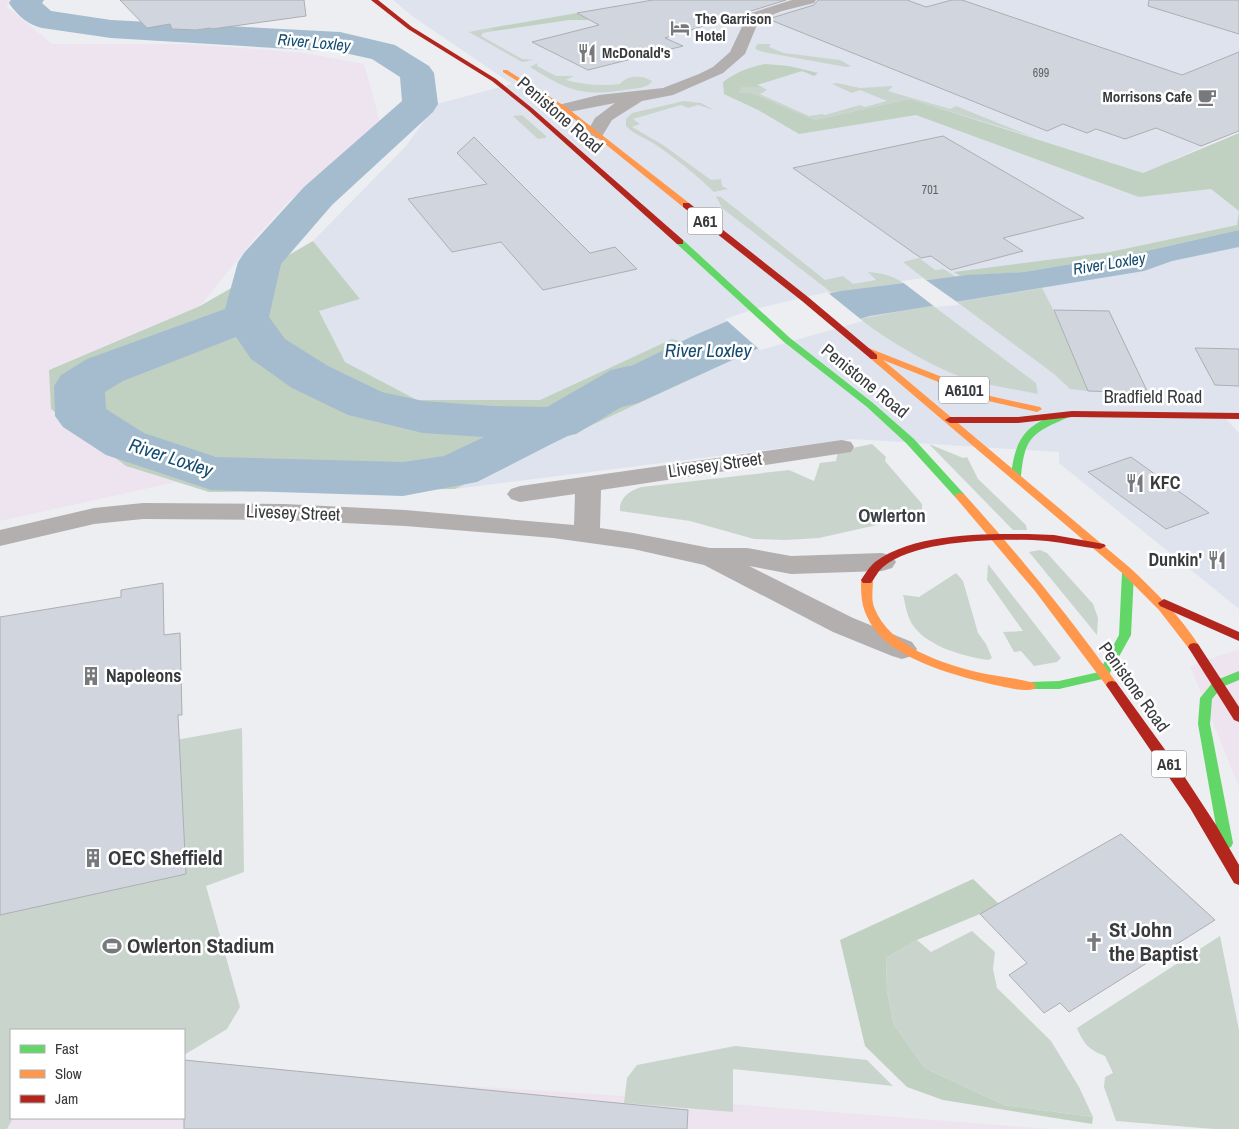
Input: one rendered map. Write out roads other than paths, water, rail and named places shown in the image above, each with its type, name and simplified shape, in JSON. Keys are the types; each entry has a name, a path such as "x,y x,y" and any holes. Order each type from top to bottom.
{"main road":[{"name":"Penistone Road","path":"374,0 410,28 494,80 663,226 787,340 870,405 910,441 997,536 1070,627 1188,792 1228,857 1239,879"},
{"name":"Penistone Road","path":"498,66 564,108 805,299 1100,546 1153,598 1184,634 1239,717"},
{"path":"564,108 556,114 564,127 564,139"},
{"name":"A6101","path":"866,350 987,398 1066,414"},
{"path":"870,405 896,412"},
{"path":"1016,476 1017,453 1020,444 1030,432 1066,414"},
{"name":"A6101","path":"950,420 1018,420 1066,414"},
{"name":"Bradfield Road","path":"1066,414 1239,416"},
{"path":"927,418 950,420"},
{"path":"1100,546 1040,538 997,536 930,544 904,550 882,562 870,573 865,586 866,605 873,623 888,638 905,650 922,658 985,679 1033,687 1069,684 1103,675 1125,635 1128,573"},
{"path":"1153,598 1239,637"},
{"path":"1228,857 1204,724 1206,698 1218,684 1239,675"}],"street":[{"path":"564,108 599,100 644,96 684,86 718,70 740,49 753,17 776,8 809,0"},
{"path":"596,134 598,125 604,117 613,110 644,96"},
{"name":"Livesey Street","path":"520,494 842,447"},
{"path":"587,534 588,484"},
{"name":"Livesey Street","path":"0,538 94,516 142,511 194,510 387,516 517,526 634,541 710,557 747,558 814,566 882,562"},
{"name":"Livesey Street","path":"710,557 843,624 905,650"}],"water":[{"path":"1239,230 1239,247 1172,261 1144,271 870,316 761,347 638,403 557,423 567,397 730,320 841,291 967,275 1024,272 1142,252"}],"waterway":[{"name":"River Loxley","path":"29,0 24,3 42,19 111,29 340,42 383,52 417,73 420,104 318,196 260,262 246,317"},
{"name":"River Loxley","path":"246,317 268,349 310,377 366,404 423,417 493,422 557,423 629,381"},
{"name":"River Loxley","path":"246,317 105,370 79,386 81,416 125,444 211,473 403,479 458,470 547,427"}],"place":[{"name":"The Garrison Hotel","path":"680,28"},
{"name":"McDonald's","path":"587,53"},
{"name":"Morrisons Cafe","path":"1207,97"},
{"name":"KFC","path":"1135,483"},
{"name":"Dunkin'","path":"1217,560"},
{"name":"Napoleons","path":"91,676"},
{"name":"OEC Sheffield","path":"93,858"},
{"name":"St John the Baptist","path":"1094,942"},
{"name":"Owlerton Stadium","path":"112,946"}],"district":[{"name":"Owlerton","path":"892,515"}]}
